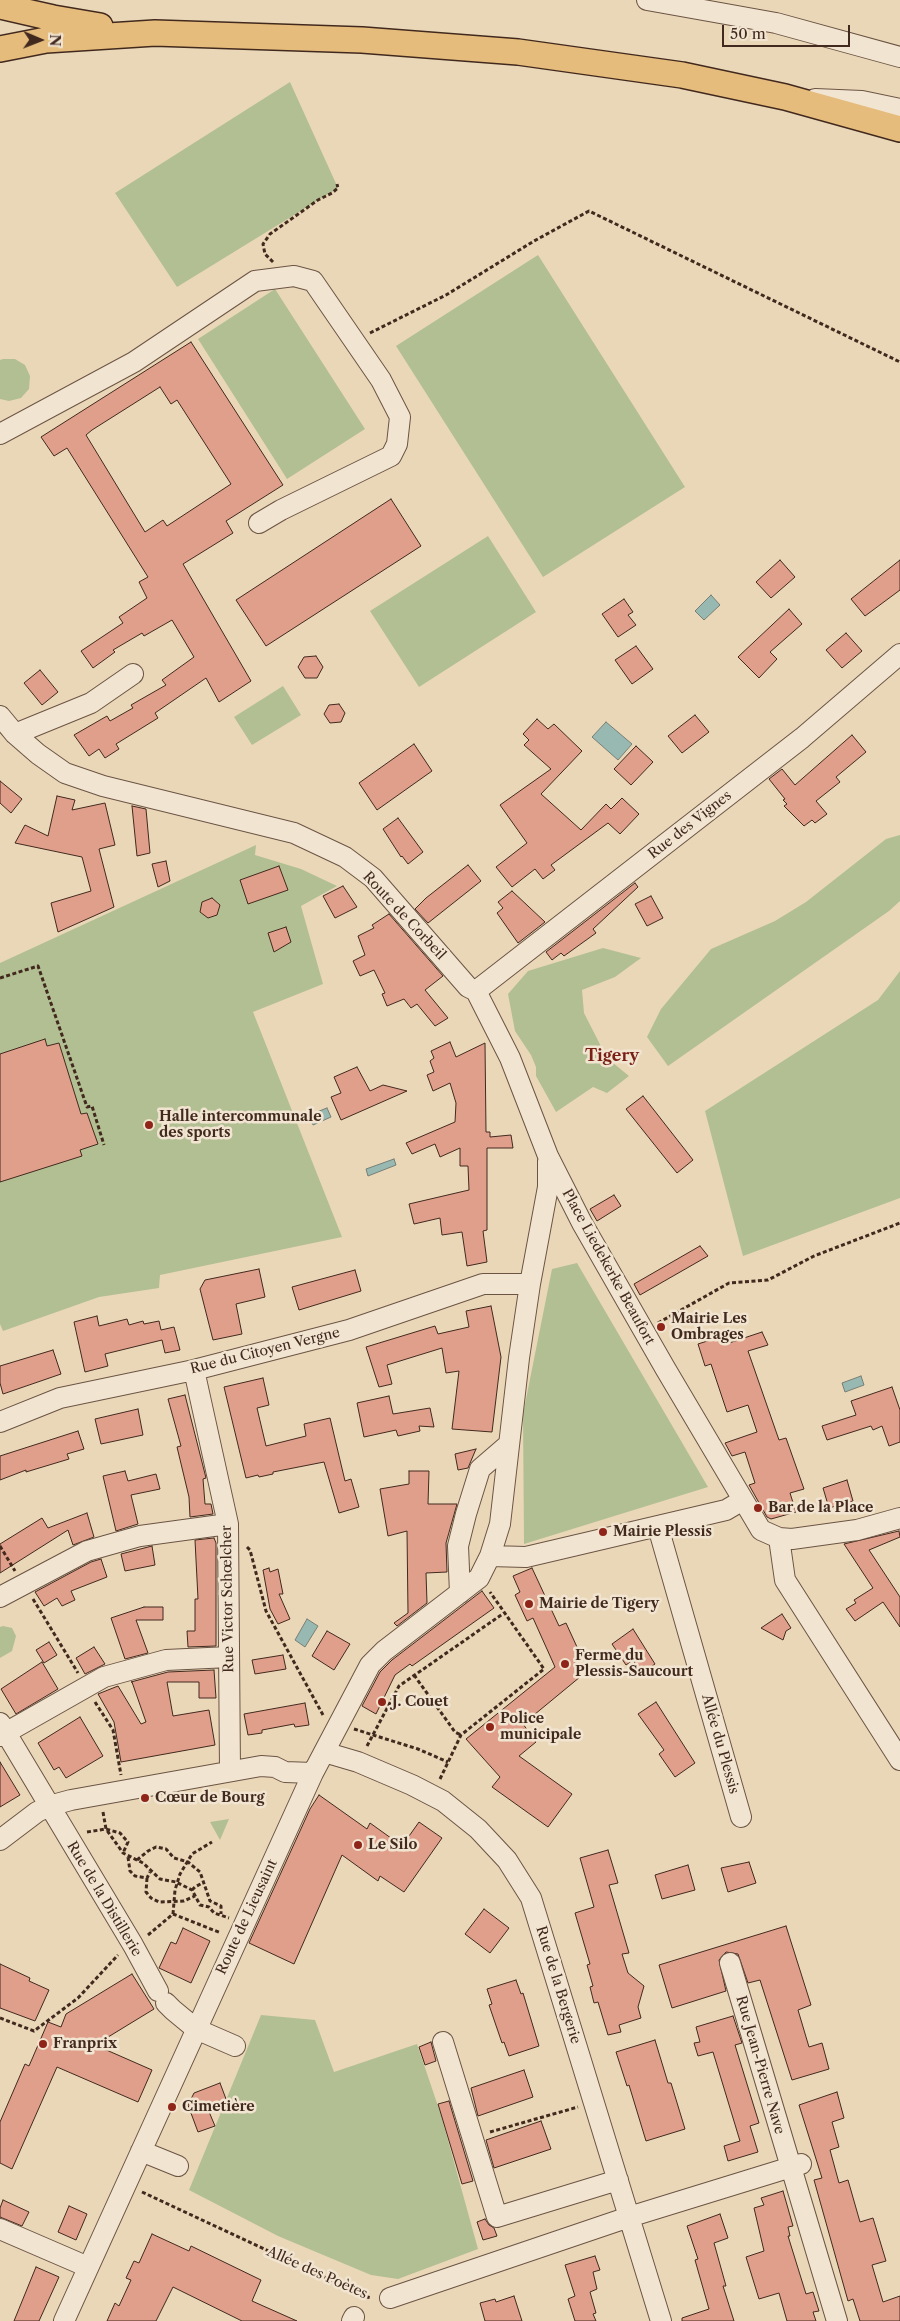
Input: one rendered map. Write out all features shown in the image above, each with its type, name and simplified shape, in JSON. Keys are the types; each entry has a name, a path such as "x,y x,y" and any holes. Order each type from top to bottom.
{"main road":[{"path":"0,6 80,23 155,33"},
{"path":"0,49 46,40 155,33 362,40 518,52 682,75 785,97 900,129"}],"street":[{"path":"647,0 776,23 900,57"},
{"path":"785,97 862,101 900,109"},
{"path":"0,434 134,362 255,281 294,276 313,281 381,380 400,417 397,444 391,456 281,510 259,523"},
{"name":"Rue des Vignes","path":"476,991 802,738 900,654"},
{"path":"15,734 91,703 133,674"},
{"name":"Route de Corbeil","path":"0,716 15,734 38,754 65,773 103,786 294,833 345,857 373,878 468,987 476,991 510,1058 548,1156"},
{"name":"Place Liedekerke Beaufort","path":"490,1556 500,1524 530,1284 548,1187 548,1156"},
{"name":"Place Liedekerke Beaufort","path":"548,1156 582,1223 643,1331 743,1500 762,1530 779,1538"},
{"name":"Rue du Citoyen Vergne","path":"0,1422 60,1398 194,1370 349,1330 483,1284 530,1284"},
{"name":"Rue Victor Schœlcher","path":"194,1370 228,1524 230,1771"},
{"path":"460,1593 458,1546 480,1469 509,1444"},
{"path":"490,1556 526,1557 726,1510 743,1500"},
{"path":"900,1518 857,1530 792,1540 779,1538 785,1580 900,1760"},
{"path":"0,1597 23,1583 87,1551 140,1536 228,1524"},
{"name":"Allée du Plessis","path":"658,1527 741,1817"},
{"name":"Route de Lieusaint","path":"64,2321 313,1773 370,1665 384,1651 479,1578 490,1556"},
{"path":"2,1731 104,1677 166,1660 229,1657"},
{"name":"Rue de la Distillerie","path":"2,1731 133,1945 162,1997 172,2010 196,2029 235,2046"},
{"name":"Rue de la Bergerie","path":"324,1752 358,1762 443,1801 478,1829 507,1860 531,1898 662,2321"},
{"path":"0,1840 23,1820 49,1806 124,1790 269,1766 285,1772 313,1773"},
{"name":"Rue Jean-Pierre Nave","path":"730,1963 796,2165 837,2321"},
{"path":"443,2042 497,2217 618,2180"},
{"path":"142,2151 178,2166"},
{"path":"390,2298 629,2217 796,2165"},
{"path":"0,2230 88,2267"}],"path":[{"path":"288,277 284,268 265,254 263,244 270,234 318,200 332,193 338,188 337,184"},
{"path":"354,341 446,295 534,241 589,211 900,362"},
{"path":"0,978 38,966 87,1107 92,1106 104,1146"},
{"path":"643,1331 729,1283 768,1280 814,1256 900,1223"},
{"path":"228,1524 239,1540 250,1550 266,1611 325,1718 338,1726 374,1734 418,1749 448,1762"},
{"path":"0,1546 112,1730 124,1790"},
{"path":"432,1795 461,1735 544,1669 479,1578"},
{"path":"358,1762 399,1686 504,1612"},
{"path":"414,1675 455,1732 461,1735"},
{"path":"102,1806 106,1828 123,1853 143,1863 150,1872 160,1879 176,1882 192,1890 200,1905 209,1906 214,1913 231,1919"},
{"path":"82,1835 106,1828 120,1832 128,1842 123,1853"},
{"path":"173,1914 176,1882 192,1854 212,1842"},
{"path":"137,1860 148,1851 156,1848 166,1849 174,1858 188,1862 200,1872 205,1892 210,1901 221,1906 221,1914"},
{"path":"128,1856 130,1871 135,1876 147,1878"},
{"path":"150,1872 147,1878 146,1892 151,1898 159,1902 190,1900 196,1896"},
{"path":"192,1890 204,1882"},
{"path":"0,2018 34,2032"},
{"path":"472,2137 594,2102"},
{"name":"Allée des Poètes","path":"126,2184 367,2298 390,2298"}],"green space":[{"path":"290,82 338,188 177,287 115,193"},
{"path":"538,255 685,487 543,577 396,346"},
{"path":"275,289 365,429 287,479 198,339"},
{"path":"15,359 25,365 30,376 29,389 21,398 9,401 0,399 0,360"},
{"path":"488,536 536,612 419,687 370,611"},
{"path":"283,686 301,715 252,745 234,717"},
{"path":"900,835 900,901 889,911 668,1066 647,1037 661,1009 711,949 775,921 806,902 886,839"},
{"name":"Halle intercommunale des sports","path":"256,845 255,855 301,869 337,886 301,906 323,984 253,1012 342,1237 160,1275 159,1288 99,1297 3,1331 0,1324 0,963"},
{"path":"603,948 641,958 615,977 582,990 584,1013 607,1058 629,1076 607,1093 593,1087 556,1112 536,1076 536,1067 531,1055 515,1031 508,994 528,971"},
{"path":"900,971 900,1198 743,1256 705,1111 878,1000"},
{"path":"577,1263 708,1487 524,1544 523,1414 552,1269"},
{"path":"0,1627 12,1628 16,1636 12,1651 0,1658"},
{"path":"229,1819 220,1840 210,1822"},
{"path":"261,2015 315,2020 334,2072 417,2044 441,2115 478,2249 398,2279 371,2275 278,2236 189,2190"}],"water":[{"path":"711,595 720,605 704,620 695,611"},
{"path":"606,722 632,744 618,760 592,737"},
{"path":"327,1108 331,1117 313,1125 309,1115"},
{"path":"394,1159 396,1165 368,1176 366,1169"},
{"path":"861,1376 864,1385 845,1392 842,1383"},
{"path":"307,1619 318,1626 305,1647 295,1640"}],"building":[{"path":"191,342 283,485 226,521 233,533 183,564 251,681 219,702 206,678 155,713 158,718 116,744 119,749 105,758 99,749 89,756 74,735 107,716 110,721 133,708 131,705 166,685 162,680 194,657 172,620 144,636 142,633 113,650 115,652 93,668 81,651 123,623 119,617 147,598 139,582 148,577 67,448 54,456 41,437","holes":["160,387 171,404 177,400 231,484 167,526 163,520 145,532 86,435"]},
{"path":"391,499 421,546 266,646 236,600"},
{"path":"780,560 795,577 771,598 756,582"},
{"path":"900,560 900,590 865,616 851,599"},
{"path":"624,599 633,612 628,615 636,625 618,637 602,614"},
{"path":"789,609 802,624 770,652 777,659 759,678 738,657"},
{"path":"846,633 862,651 842,668 826,650"},
{"path":"636,646 653,669 632,684 615,660"},
{"path":"316,656 323,667 317,678 305,678 298,667 304,657"},
{"path":"40,670 58,692 42,705 24,683"},
{"path":"339,704 345,713 341,722 330,723 324,714 329,705"},
{"path":"695,715 709,732 682,753 668,736"},
{"path":"537,719 548,729 554,724 582,751 541,794 581,830 606,804 611,809 622,798 639,814 620,834 608,823 551,865 555,870 543,879 535,869 512,887 496,867 527,843 500,805 551,769 524,745 529,740 523,734"},
{"path":"852,735 866,752 836,777 840,782 816,801 827,814 815,823 812,820 804,826 784,806 787,804 783,800 785,799 769,779 782,769 795,785"},
{"path":"414,744 432,771 377,810 359,783"},
{"path":"636,746 653,762 631,785 614,769"},
{"path":"0,781 22,799 11,813 0,803"},
{"path":"57,796 75,800 72,810 105,803 115,845 99,849 114,907 58,932 51,903 91,891 82,857 15,843 25,825 48,836"},
{"path":"132,806 146,809 150,853 137,856"},
{"path":"398,818 423,852 408,864 401,857 383,829"},
{"path":"166,861 170,881 158,887 152,864"},
{"path":"468,865 481,881 428,923 415,909"},
{"path":"279,866 288,890 248,904 240,880"},
{"path":"635,883 638,887 593,929 596,933 564,956 561,953 552,960 546,952"},
{"path":"343,886 357,907 335,918 323,896"},
{"path":"512,891 545,922 518,943 497,913 503,908 498,902"},
{"path":"651,896 663,918 647,926 635,904"},
{"path":"212,898 220,905 217,915 208,918 200,912 202,902"},
{"path":"389,914 443,976 425,990 448,1018 435,1026 417,1004 411,1008 404,999 387,1006 382,994 385,993 374,970 360,976 353,961 365,955 358,936 374,928 372,925"},
{"path":"286,927 291,942 274,952 268,933"},
{"path":"45,1039 47,1046 59,1043 81,1114 87,1113 98,1144 80,1150 82,1156 0,1182 0,1054"},
{"path":"450,1042 456,1057 485,1043 486,1132 490,1132 490,1137 511,1135 513,1148 487,1148 487,1230 483,1231 487,1262 467,1266 462,1232 442,1235 440,1218 414,1224 409,1204 469,1190 468,1166 460,1166 460,1148 440,1157 435,1144 412,1154 406,1143 455,1122 456,1103 450,1083 433,1091 427,1075 434,1072 430,1061 434,1058 431,1051"},
{"path":"357,1067 370,1091 383,1085 407,1091 341,1120 331,1097 341,1093 334,1077"},
{"path":"643,1096 693,1160 677,1173 626,1109"},
{"path":"614,1195 621,1206 597,1221 590,1209"},
{"path":"700,1246 708,1256 640,1295 634,1284"},
{"path":"259,1269 265,1297 236,1304 242,1334 213,1340 200,1289 205,1280"},
{"path":"355,1270 361,1291 299,1310 292,1287"},
{"path":"491,1306 501,1357 492,1432 452,1429 459,1371 446,1373 442,1348 387,1365 392,1384 379,1387 366,1347 435,1326 438,1334 469,1327 466,1311"},
{"path":"97,1316 99,1326 127,1319 129,1325 143,1321 144,1324 159,1321 161,1330 174,1327 180,1350 165,1353 162,1340 105,1354 108,1366 85,1372 74,1322"},
{"path":"762,1332 768,1345 748,1351 779,1440 786,1438 804,1489 790,1493 796,1512 771,1519 767,1517 749,1485 755,1483 745,1452 732,1456 725,1443 757,1432 748,1405 727,1412 711,1364 705,1366 698,1344 723,1336 726,1344"},
{"path":"53,1350 61,1374 3,1394 0,1383 0,1366"},
{"path":"263,1378 269,1405 257,1408 266,1446 306,1436 304,1424 330,1418 345,1481 351,1479 359,1507 339,1513 324,1462 273,1472 273,1474 259,1477 258,1475 246,1478 224,1387"},
{"path":"892,1387 900,1410 900,1442 889,1446 882,1426 873,1430 871,1426 827,1440 822,1426 856,1415 851,1401"},
{"path":"185,1395 206,1478 203,1479 205,1504 211,1504 213,1514 190,1517 189,1497 177,1447 181,1446 168,1399"},
{"path":"389,1396 393,1414 430,1408 434,1427 419,1426 420,1431 398,1436 396,1430 364,1437 357,1403"},
{"path":"138,1409 143,1435 101,1444 95,1419"},
{"path":"78,1431 84,1449 67,1454 69,1459 26,1472 26,1470 0,1480 0,1456"},
{"path":"476,1449 468,1468 458,1470 455,1454"},
{"path":"125,1471 128,1481 156,1474 160,1489 131,1495 138,1524 116,1531 103,1476"},
{"path":"409,1471 429,1471 428,1504 457,1504 446,1543 447,1572 426,1573 427,1603 397,1626 394,1623 408,1613 407,1531 388,1536 380,1489 409,1484"},
{"path":"847,1480 853,1501 829,1508 823,1488"},
{"path":"87,1513 94,1537 73,1545 68,1530 0,1573 0,1544 42,1518 48,1528"},
{"path":"899,1531 900,1537 869,1550 900,1597 900,1627 883,1602 855,1621 846,1609 856,1603 854,1600 873,1588 844,1544"},
{"path":"214,1538 216,1543 216,1646 188,1647 187,1631 195,1631 195,1599 198,1599 195,1540"},
{"path":"152,1546 155,1565 125,1571 121,1554"},
{"path":"101,1559 107,1577 71,1591 75,1600 62,1606 57,1598 44,1606 35,1592 91,1562"},
{"path":"269,1568 270,1572 278,1569 283,1594 279,1594 290,1619 278,1624 270,1609 263,1570"},
{"path":"532,1568 559,1626 566,1623 577,1647 578,1658 574,1660 580,1677 523,1724 536,1742 519,1756 572,1794 548,1827 492,1787 500,1777 466,1739 555,1667 533,1618 527,1621 515,1595 520,1592 513,1576"},
{"path":"482,1591 494,1608 412,1666 410,1664 395,1675 376,1714 362,1706 380,1672 392,1660"},
{"path":"144,1607 163,1607 163,1620 136,1620 148,1653 125,1659 111,1618"},
{"path":"782,1614 791,1628 786,1631 783,1640 761,1628"},
{"path":"633,1629 655,1664 642,1673 633,1660 626,1665 612,1644"},
{"path":"327,1631 350,1644 334,1670 312,1656"},
{"path":"49,1642 57,1655 44,1663 36,1650"},
{"path":"94,1647 105,1664 85,1674 76,1658"},
{"path":"283,1655 286,1669 255,1674 252,1660"},
{"path":"42,1662 58,1689 16,1714 1,1689"},
{"path":"214,1670 216,1698 199,1698 199,1682 167,1682 173,1716 209,1710 215,1745 121,1762 114,1722 98,1694 118,1686 141,1724 146,1722 131,1682 168,1672"},
{"path":"656,1702 695,1763 675,1777 659,1754 664,1750 638,1714"},
{"path":"305,1703 309,1725 295,1727 294,1724 262,1730 262,1733 248,1735 244,1714"},
{"path":"80,1717 103,1756 66,1778 59,1767 54,1770 38,1743"},
{"path":"0,1762 20,1795 0,1807"},
{"path":"319,1795 367,1829 370,1823 402,1846 419,1822 442,1838 404,1892 380,1876 378,1881 342,1855 294,1964 249,1943 310,1809"},
{"path":"608,1850 618,1883 609,1885 629,1953 622,1954 628,1973 644,1986 638,2007 641,2018 619,2025 621,2032 608,2035 598,2002 594,2003 590,1987 593,1986 587,1965 590,1964 575,1913 594,1907 580,1858"},
{"path":"749,1862 756,1883 728,1892 721,1868"},
{"path":"688,1865 695,1890 662,1899 655,1875"},
{"path":"484,1909 509,1928 490,1953 465,1934"},
{"path":"786,1926 811,2005 798,2010 809,2047 822,2043 829,2069 792,2080 760,1980 748,1983 738,1954 726,1952 719,1960 726,1991 672,2008 659,1965"},
{"path":"183,1928 210,1941 191,1983 159,1968 171,1942 176,1944"},
{"path":"0,1964 30,1978 29,1981 49,1990 35,2021 0,2008"},
{"path":"132,1974 154,2009 95,2045 152,2070 138,2102 57,2067 12,2169 0,2163 0,2122 25,2064 29,2066 48,2022 61,2027 66,2014"},
{"path":"516,1980 521,1994 523,1993 539,2046 509,2056 504,2042 502,2043 489,2005 492,2004 487,1989"},
{"path":"733,2016 742,2043 735,2045 759,2123 750,2126 758,2152 728,2161 724,2146 740,2141 713,2052 698,2056 694,2043 700,2042 696,2027"},
{"path":"655,2040 685,2129 646,2141 629,2085 627,2086 616,2052"},
{"path":"431,2042 436,2061 425,2065 419,2047"},
{"path":"524,2070 533,2097 478,2116 471,2088"},
{"path":"220,2083 226,2099 207,2107 215,2126 198,2132 188,2105 194,2093"},
{"path":"837,2092 844,2118 832,2122 839,2147 830,2150 839,2183 848,2180 860,2222 873,2218 886,2261 872,2265 883,2302 900,2296 900,2321 860,2321 853,2299 848,2301 814,2180 822,2178 799,2105"},
{"path":"449,2101 473,2181 462,2184 438,2104"},
{"path":"541,2121 551,2149 494,2168 486,2140"},
{"path":"783,2191 793,2226 788,2227 790,2236 788,2236 806,2294 813,2292 819,2311 813,2312 816,2321 787,2321 779,2293 759,2299 746,2257 764,2251 754,2208 764,2205 761,2198"},
{"path":"3,2200 29,2212 22,2226 0,2217 0,2208"},
{"path":"69,2206 87,2214 76,2240 58,2232"},
{"path":"720,2214 728,2238 714,2243 726,2286 723,2286 734,2321 682,2321 682,2318 709,2309 695,2260 698,2259 687,2226"},
{"path":"485,2219 494,2228 497,2236 483,2240 477,2222"},
{"path":"152,2234 189,2251 191,2246 261,2280 252,2301 297,2321 242,2321 173,2287 156,2321 107,2321 115,2303 119,2306 131,2280 126,2278 134,2261 139,2263"},
{"path":"595,2256 600,2270 593,2272 597,2289 590,2292 596,2313 593,2314 596,2321 575,2321 568,2299 575,2296 565,2265"},
{"path":"36,2267 59,2277 39,2321 14,2321"},
{"path":"514,2296 522,2321 485,2321 480,2303 495,2299 496,2302"}],"place":[{"name":"Halle intercommunale des sports","path":"149,1125"},
{"name":"Mairie Les Ombrages","path":"661,1327"},
{"name":"Bar de la Place","path":"758,1508"},
{"name":"Mairie Plessis","path":"603,1532"},
{"name":"Mairie de Tigery","path":"529,1604"},
{"name":"Ferme du Plessis-Saucourt","path":"565,1664"},
{"name":"J. Couet","path":"382,1702"},
{"name":"Police municipale","path":"490,1727"},
{"name":"Cœur de Bourg","path":"145,1798"},
{"name":"Le Silo","path":"358,1845"},
{"name":"Franprix","path":"43,2044"},
{"name":"Cimetière","path":"172,2107"}],"district":[{"name":"Tigery","path":"612,1056"}]}
